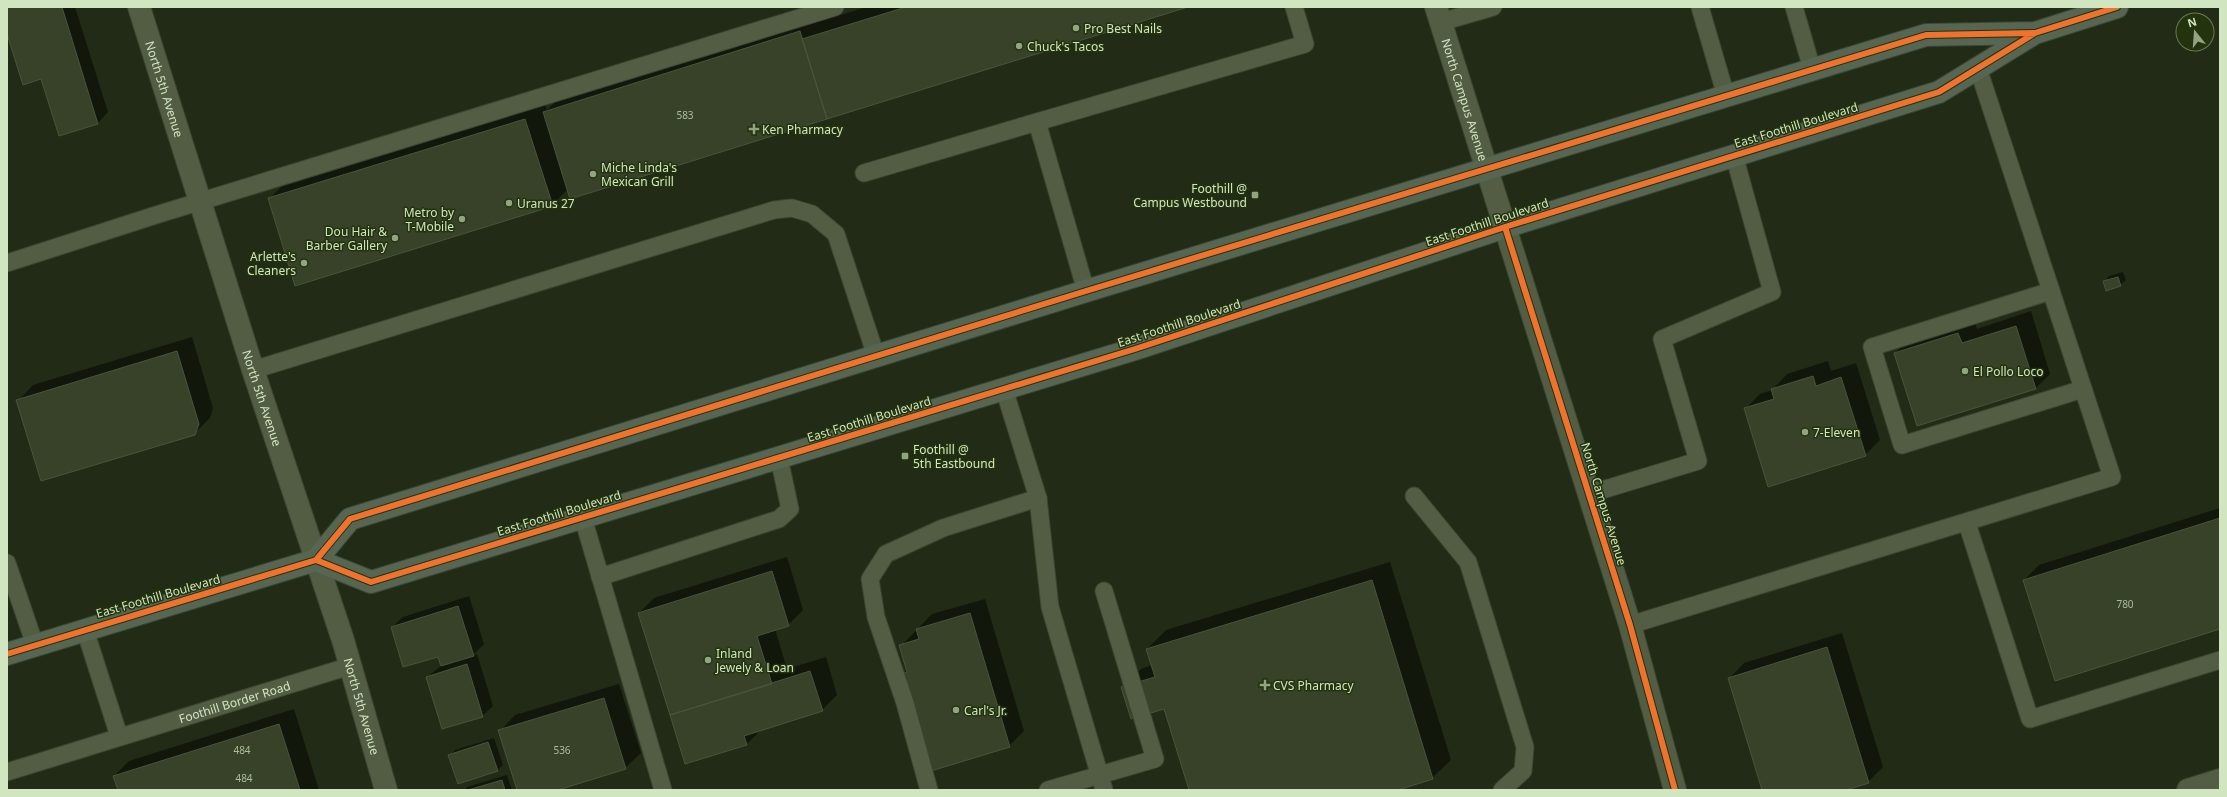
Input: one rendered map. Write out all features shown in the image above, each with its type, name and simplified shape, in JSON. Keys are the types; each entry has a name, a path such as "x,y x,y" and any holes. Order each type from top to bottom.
{"main road":[{"name":"East Foothill Boulevard","path":"316,560 371,582 1135,349 1505,228 1939,92 2035,33 2117,7"},
{"name":"East Foothill Boulevard","path":"7,654 316,560 350,519 1487,168 1926,35 2035,33"}],"street":[{"name":"North 5th Avenue","path":"139,7 252,370 350,666 386,790"},
{"name":"North Campus Avenue","path":"1439,15 1630,625 1675,790"},
{"path":"2188,790 2220,780"}],"lane":[{"path":"7,263 199,202 835,7"},
{"path":"864,172 1305,44 1294,7"},
{"path":"1439,15 1493,7"},
{"path":"1700,7 1726,96"},
{"path":"1794,7 1812,69"},
{"path":"1630,625 2112,478 1978,68"},
{"path":"1037,122 1086,291"},
{"path":"1589,494 1698,461 1662,339 1772,292 1734,156"},
{"path":"252,370 774,210 792,208 812,214 836,234 876,356"},
{"path":"2051,291 1872,347 1902,445 2083,389"},
{"path":"1004,389 1038,498 1050,607 1102,783"},
{"path":"600,577 779,519 790,509 779,458"},
{"path":"1414,496 1468,562 1525,747 1523,771 1502,790"},
{"path":"929,790 905,702 876,617 870,580 886,554 943,528 1038,498"},
{"path":"583,518 664,790"},
{"path":"1967,523 2030,719 2220,660"},
{"path":"7,563 35,645"},
{"path":"1048,790 1102,783 1155,759 1104,591"},
{"path":"85,630 119,736"},
{"name":"Foothill Border Road","path":"7,772 119,736 350,666"}],"building":[{"path":"7,7 62,7 98,124 59,136 41,79 23,85 7,34"},
{"path":"906,7 1188,7 827,119 802,39"},
{"path":"800,31 827,119 570,199 543,112"},
{"path":"525,119 553,206 295,286 268,198"},
{"path":"2118,277 2121,286 2106,291 2103,281"},
{"name":"El Pollo Loco","path":"2016,326 2036,389 1917,426 1894,353 1958,333 1962,343"},
{"path":"177,351 199,424 195,435 41,481 16,400"},
{"name":"7-Eleven","path":"1813,376 1816,386 1841,377 1866,456 1768,487 1744,408 1774,399 1771,389"},
{"path":"2220,518 2220,629 2055,681 2023,580"},
{"name":"Inland Jewely & Loan","path":"772,571 789,626 757,636 772,684 670,715 638,613"},
{"name":"CVS Pharmacy","path":"1372,580 1433,779 1398,790 1189,790 1164,709 1131,719 1121,687 1155,677 1146,649"},
{"path":"458,606 474,656 441,666 438,657 403,667 391,627"},
{"name":"Carl's Jr.","path":"970,613 1010,747 931,771 902,674 907,672 899,645 919,639 916,629"},
{"path":"1827,647 1869,783 1846,790 1762,790 1728,678"},
{"path":"467,664 483,717 442,729 426,677"},
{"path":"810,671 823,711 744,736 747,745 685,764 670,715"},
{"path":"604,698 626,769 558,790 517,790 498,730"},
{"path":"279,724 300,790 118,790 113,776"},
{"path":"488,742 498,771 458,784 448,755"},
{"path":"502,780 505,790 468,790"}],"cycle path":[{"path":"316,560 371,582 1135,349 1505,227 1939,92 2035,33 2117,7"},
{"path":"7,654 316,560 350,519 1086,291 1926,35 2035,33"},
{"path":"1505,227 1630,625 1675,790"}],"place":[{"name":"Pro Best Nails","path":"1076,28"},
{"name":"Chuck's Tacos","path":"1019,46"},
{"name":"Ken Pharmacy","path":"754,129"},
{"name":"Miche Linda's Mexican Grill","path":"593,174"},
{"name":"Foothill @ Campus Westbound","path":"1255,195"},
{"name":"Uranus 27","path":"509,203"},
{"name":"Metro by T-Mobile","path":"462,219"},
{"name":"Dou Hair & Barber Gallery","path":"395,238"},
{"name":"Arlette's Cleaners","path":"304,263"},
{"name":"El Pollo Loco","path":"1965,371"},
{"name":"7-Eleven","path":"1805,432"},
{"name":"Foothill @ 5th Eastbound","path":"905,456"},
{"name":"Inland Jewely & Loan","path":"708,660"},
{"name":"CVS Pharmacy","path":"1265,685"},
{"name":"Carl's Jr.","path":"956,710"}]}
